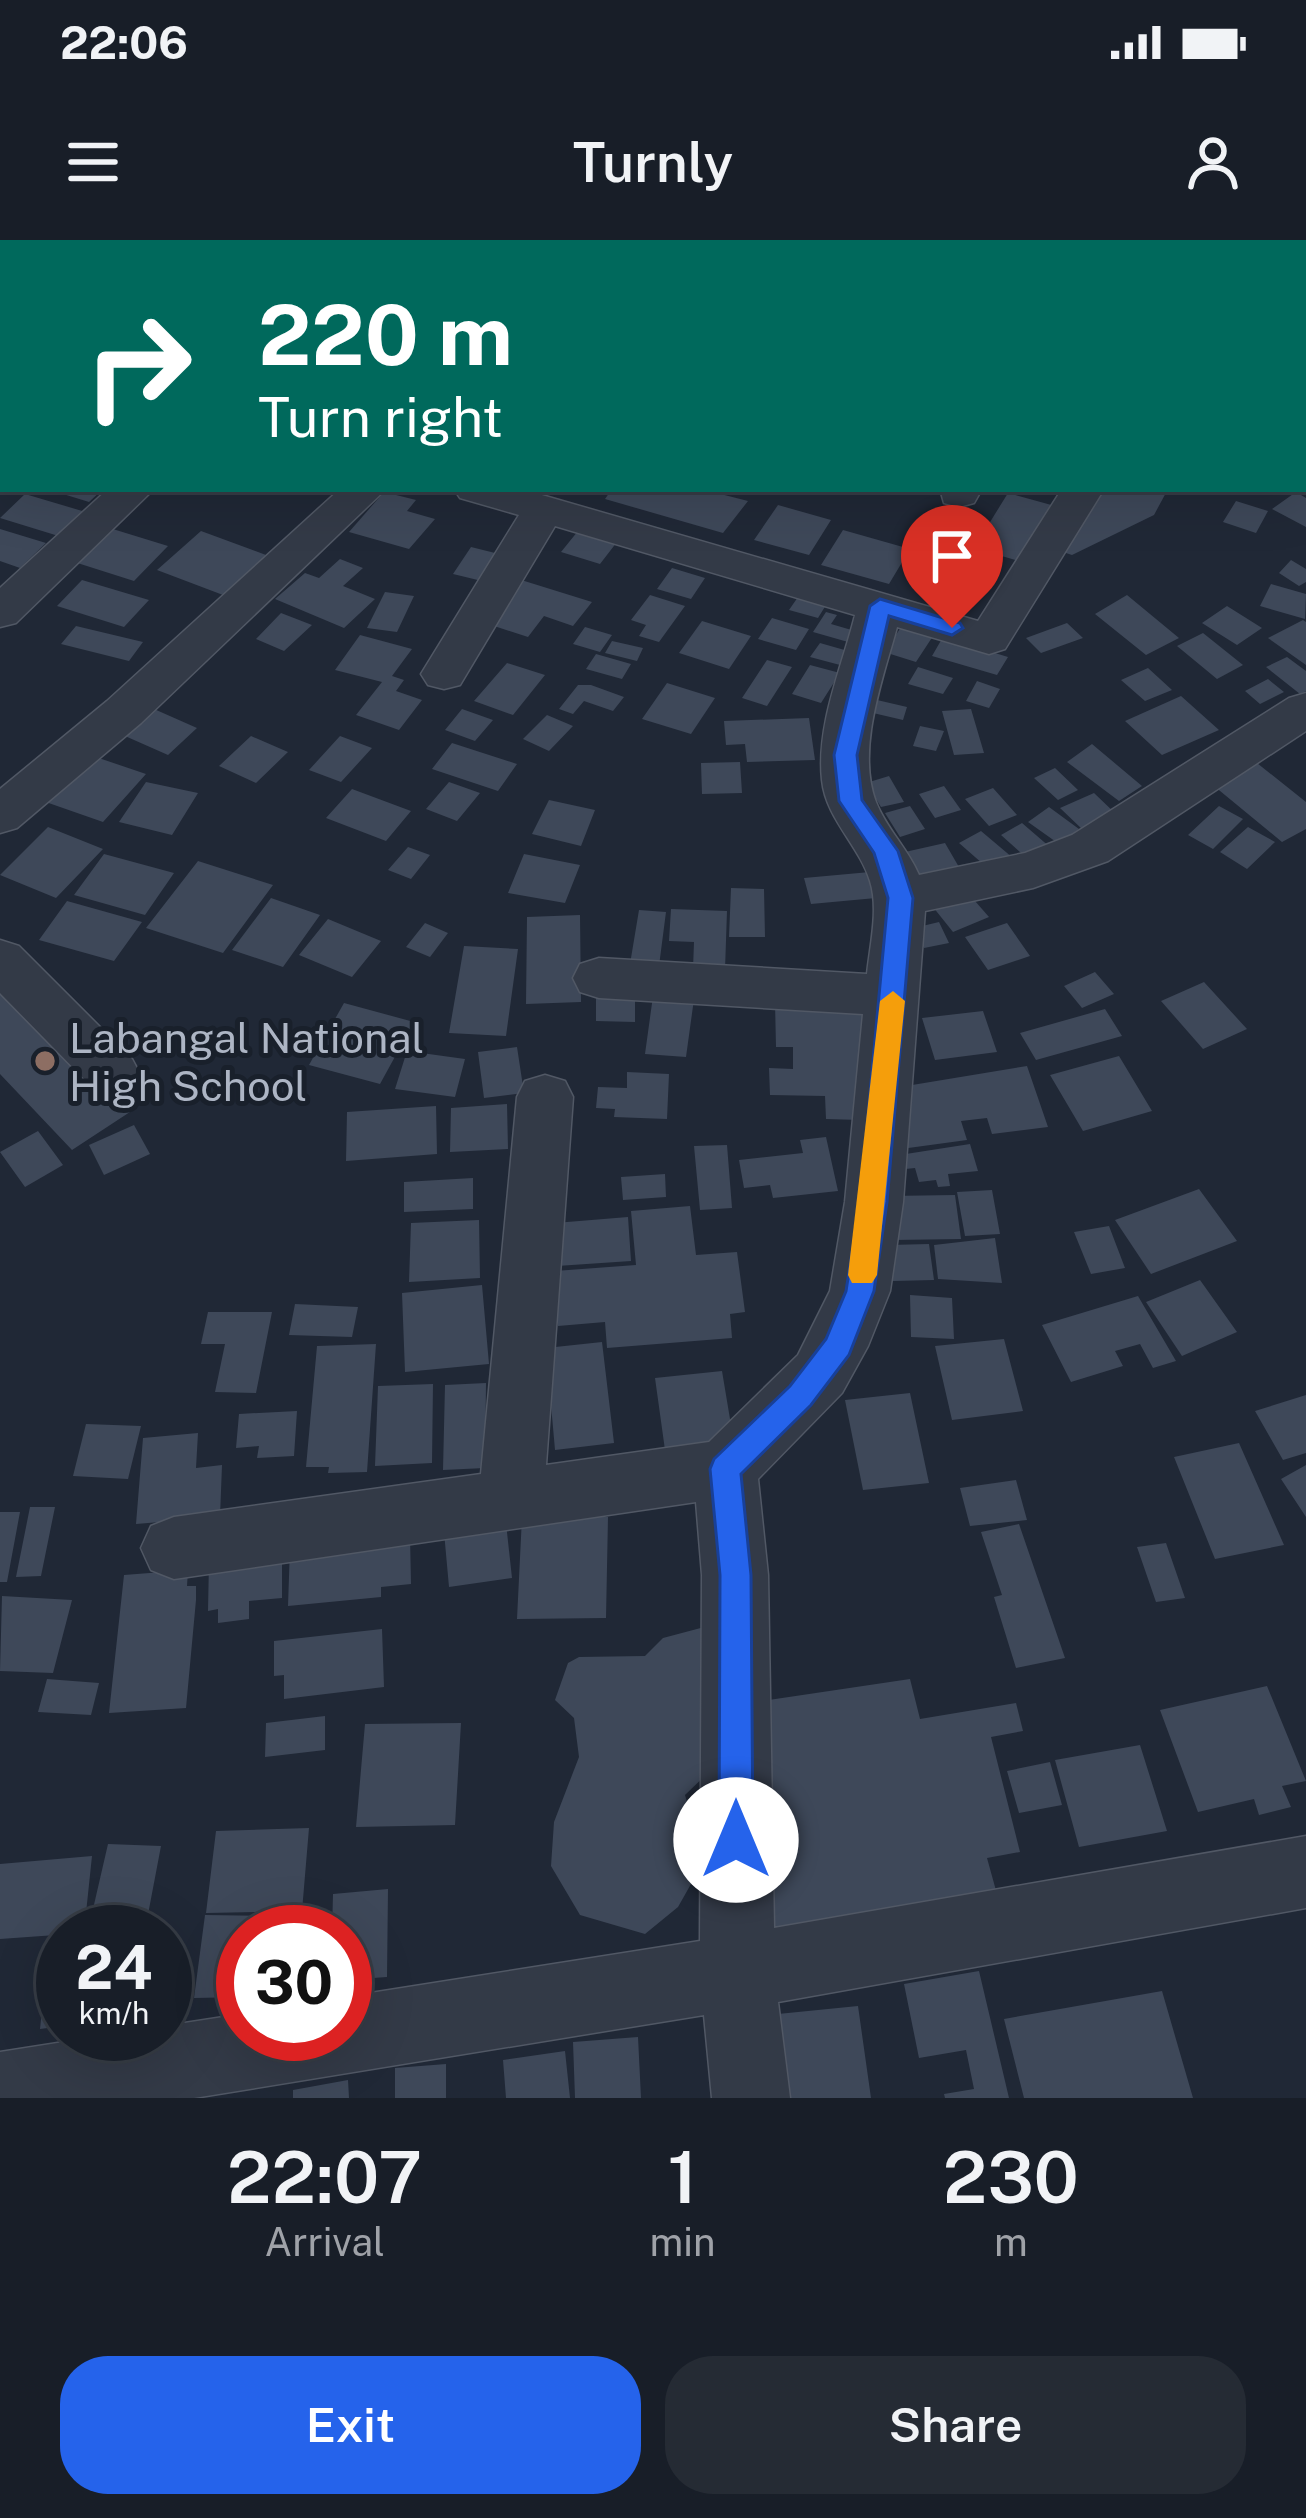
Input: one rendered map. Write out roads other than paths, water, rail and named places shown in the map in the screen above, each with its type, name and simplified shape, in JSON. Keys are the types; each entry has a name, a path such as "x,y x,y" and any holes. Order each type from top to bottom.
{"street":[{"path":"0,613 130,492"},
{"path":"0,816 124,712 362,492"},
{"path":"485,492 989,638 1080,492"},
{"path":"444,674 543,510"},
{"path":"174,1548 725,1469 820,1374 850,1322 874,1202 893,996 900,898 886,851 851,801 845,755 880,606"},
{"path":"900,898 1033,870 1090,848 1306,709"},
{"path":"0,960 113,1074"},
{"path":"599,978 893,996"},
{"path":"511,1500 545,1097"},
{"path":"725,1469 735,1575 736,1972 752,2098"},
{"path":"0,2091 736,1972 1306,1872"}],"place":[{"name":"Labangal National High School","path":"45,1061"}]}
